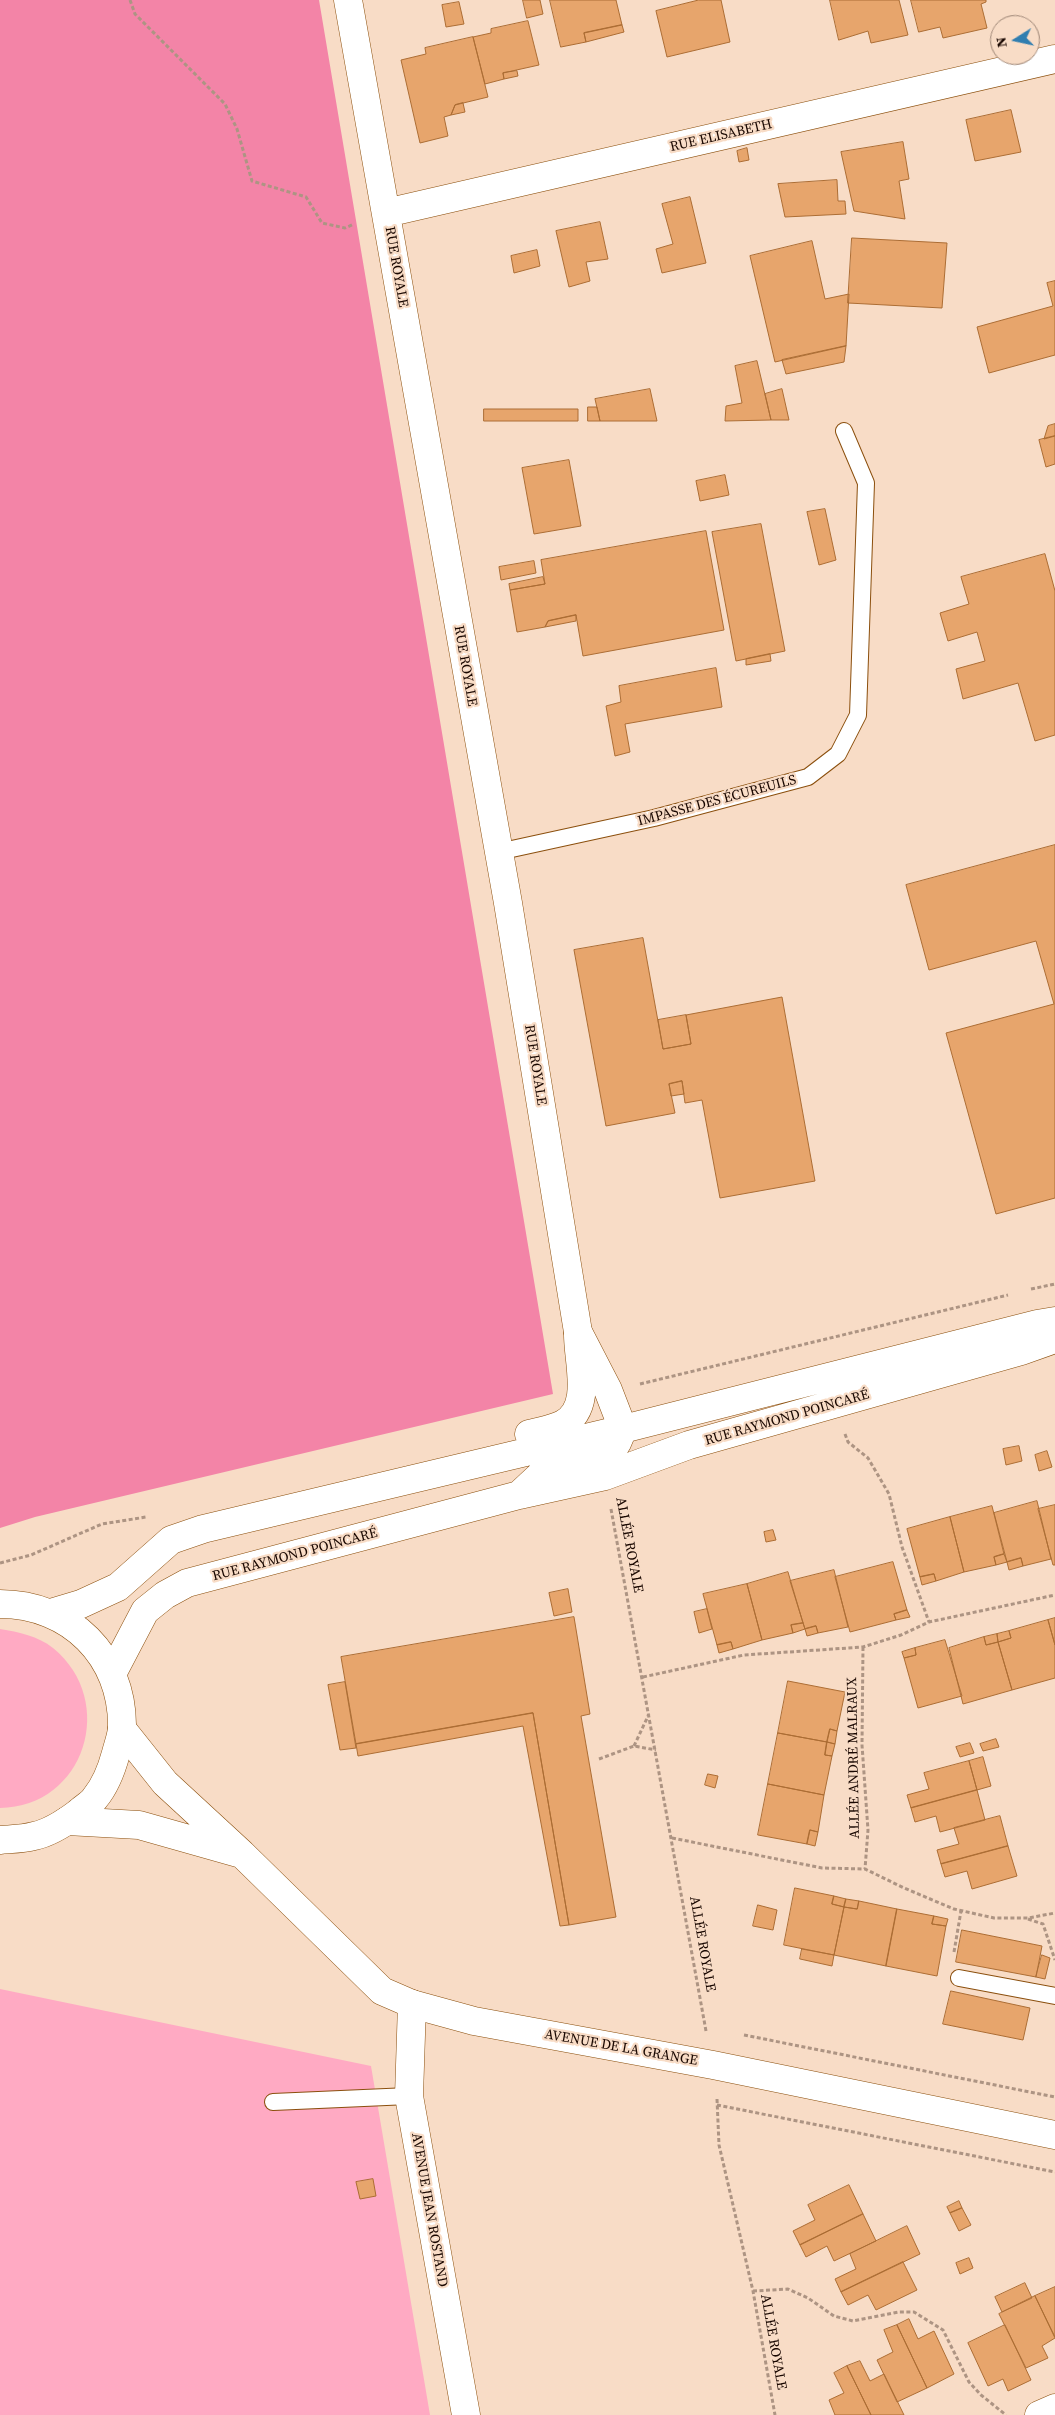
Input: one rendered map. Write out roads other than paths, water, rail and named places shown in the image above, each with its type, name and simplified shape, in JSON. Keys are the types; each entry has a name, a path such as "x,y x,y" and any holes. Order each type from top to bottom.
{"street":[{"name":"RUE ROYALE","path":"348,0 523,989 578,1332"},
{"name":"RUE ELISABETH","path":"386,213 1055,59"},
{"name":"RUE RAYMOND POINCARÉ","path":"51,1613 81,1604 118,1587 171,1540 203,1529 391,1486 1055,1321"},
{"path":"578,1332 608,1390 623,1429"},
{"name":"RUE RAYMOND POINCARÉ","path":"391,1486 426,1462 563,1424 575,1415 582,1398 578,1332"},
{"name":"RUE RAYMOND POINCARÉ","path":"112,1674 145,1611 165,1595 187,1583 520,1495 605,1476 689,1445 1021,1352 1055,1339"},
{"name":"RUE RAYMOND POINCARÉ","path":"520,1495 549,1467 602,1454 617,1443 623,1429"},
{"path":"0,1604 21,1604 51,1613 77,1628 96,1648 112,1674 119,1700 122,1728 112,1768 95,1798 67,1821 36,1836 0,1840"},
{"name":"AVENUE DE LA GRANGE","path":"122,1728 165,1783 242,1854 382,1991 412,2004 474,2021 713,2065 1055,2135"},
{"name":"AVENUE DE LA GRANGE","path":"67,1821 139,1825 242,1854"},
{"name":"AVENUE JEAN ROSTAND","path":"412,2004 409,2096 466,2415"},
{"path":"1039,2415 1055,2408"}],"lane":[{"name":"IMPASSE DES ÉCUREUILS","path":"498,852 654,818 808,776 838,754 858,715 866,483 844,431"},
{"path":"959,1978 1055,1996"},
{"path":"273,2102 409,2096"}]}
